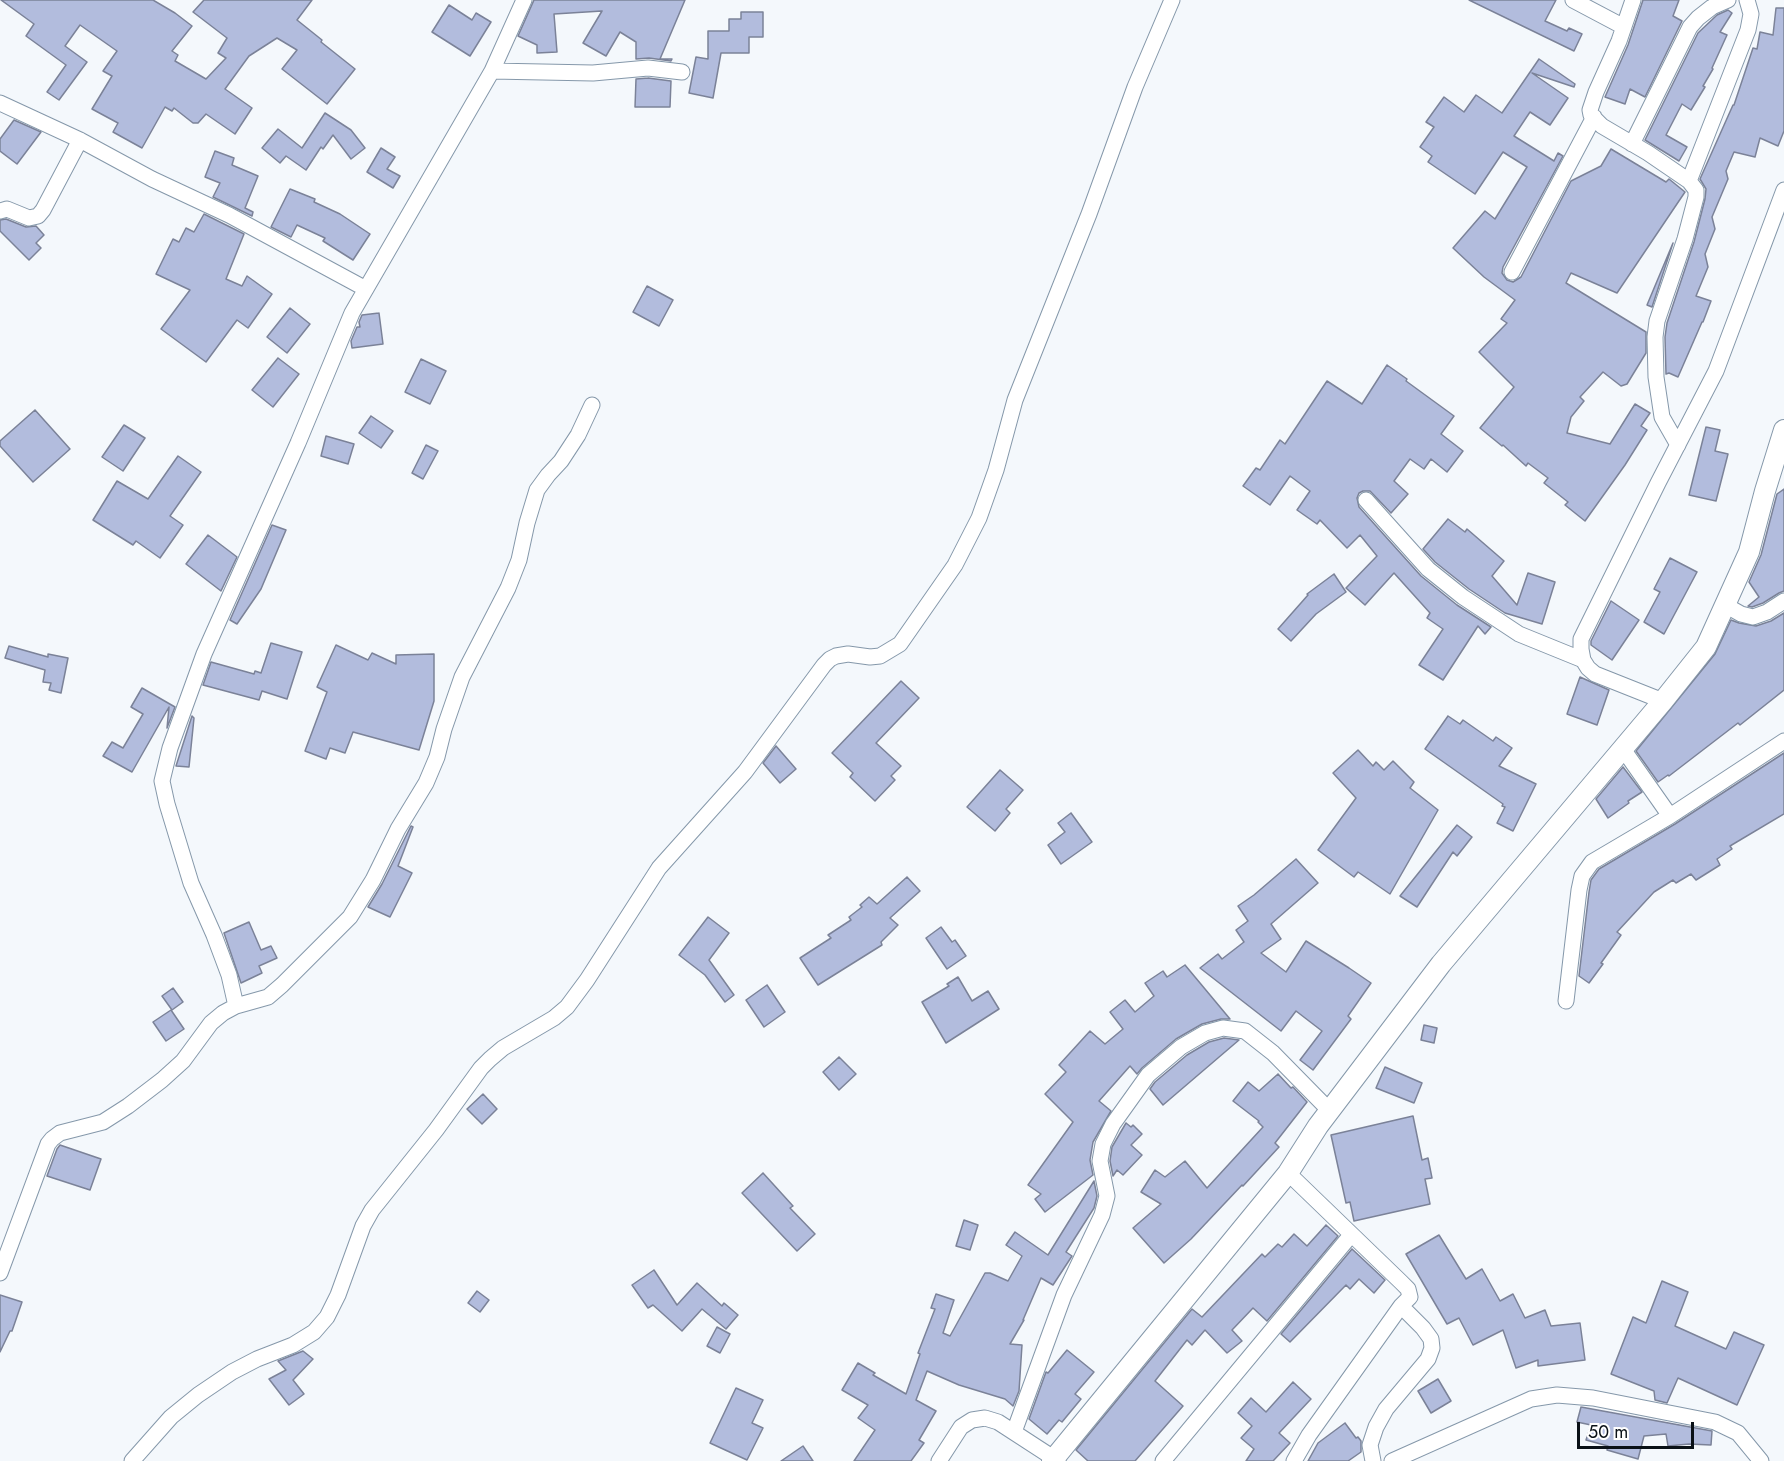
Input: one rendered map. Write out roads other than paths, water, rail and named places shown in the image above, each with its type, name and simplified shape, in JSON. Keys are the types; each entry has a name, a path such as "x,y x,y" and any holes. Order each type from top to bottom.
{"main road":[{"path":"1054,1460 1288,1173 1329,1110 1441,964 1706,647 1749,552 1781,455 1784,430"}],"street":[{"path":"236,1006 229,975 214,935 190,883 167,804 162,781 170,748 204,654 298,443 352,313 492,71 524,0"},
{"path":"132,1461 171,1417 198,1395 232,1372 293,1345 314,1332 327,1317 338,1295 363,1226 372,1210 481,1068 503,1048 554,1018 567,1007 587,981 659,868 745,772 824,665 836,656 849,654 880,656 900,644 955,565 979,518 996,470 1015,400 1089,214 1135,87 1172,0"},
{"path":"1573,0 1624,27"},
{"path":"1633,0 1590,110 1602,126 1689,180 1696,190 1685,239 1657,321 1656,377 1662,417 1678,445"},
{"path":"1632,144 1689,27 1712,7 1728,0"},
{"path":"1689,180 1748,30 1751,14 1747,0"},
{"path":"492,71 593,73 648,68 682,72"},
{"path":"0,103 230,215 366,289"},
{"path":"1512,272 1593,117"},
{"path":"0,212 7,209 29,218 38,216 80,140"},
{"path":"1663,701 1594,674 1583,660 1581,639 1716,371 1784,190"},
{"path":"0,1273 48,1144 52,1139 60,1133 102,1122 128,1106 183,1061 212,1023 223,1013 236,1006 268,997 350,917 374,880 398,829 426,783 437,757 462,677 508,588 519,560 537,490 561,461 578,435 592,405"},
{"path":"1366,500 1428,569 1463,597 1520,634 1583,660"},
{"path":"1725,605 1741,614 1753,617 1784,602"},
{"path":"1566,1001 1579,890 1582,876 1592,862 1670,816 1784,741"},
{"path":"1623,749 1670,816"},
{"path":"1014,1432 1064,1295 1102,1215 1107,1196 1100,1161 1103,1144 1113,1124 1148,1075 1181,1047 1205,1033 1223,1028 1245,1031 1273,1053 1329,1110"},
{"path":"1288,1173 1408,1289 1410,1297 1401,1306 1309,1435 1294,1461"},
{"path":"1163,1461 1351,1235"},
{"path":"1373,1461 1370,1445 1376,1427 1386,1409 1428,1359 1432,1348 1431,1339 1423,1328 1401,1306"},
{"path":"1392,1461 1531,1399 1557,1395 1593,1398 1715,1422 1738,1433 1761,1461"},
{"path":"939,1461 961,1427 972,1420 985,1418 998,1422 1054,1460"}]}
